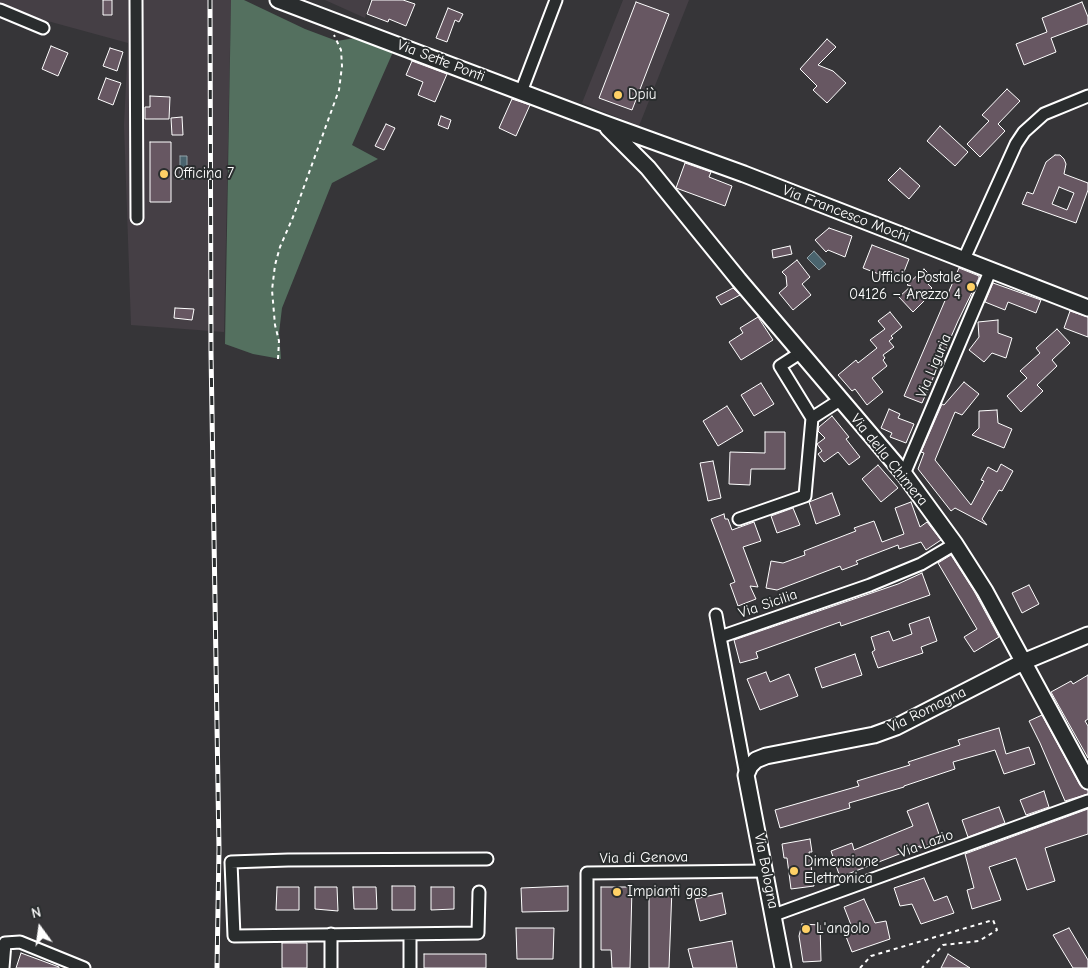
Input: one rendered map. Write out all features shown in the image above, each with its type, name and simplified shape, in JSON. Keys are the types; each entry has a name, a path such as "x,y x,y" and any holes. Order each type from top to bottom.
{"main road":[{"name":"Via Sette Ponti","path":"278,0 603,123"},
{"name":"Via Francesco Mochi","path":"603,123 744,174 1088,308"},
{"name":"Via della Chimera","path":"603,123 648,168 800,353 904,474 955,544 985,591 1087,776"},
{"path":"648,168 650,152 661,144"},
{"name":"Via Romagna","path":"746,775 750,766 756,760 766,756 874,735 896,727 1023,662 1088,635"},
{"name":"Via Bologna","path":"746,775 784,968"}],"street":[{"path":"136,0 137,218"},
{"path":"521,92 556,0"},
{"path":"0,10 43,28"},
{"path":"964,259 1016,144 1024,132 1044,114 1088,96"},
{"name":"Via Liguria","path":"904,474 991,269"},
{"path":"739,519 805,496 812,418 780,366 800,353"},
{"path":"812,418 840,400"},
{"name":"Via Sicilia","path":"720,636 870,585 921,564 955,544"},
{"path":"716,615 746,775"},
{"name":"Via Lazio","path":"774,915 1088,801"},
{"path":"479,892 478,933 234,936 231,862 487,859"},
{"name":"Via di Genova","path":"587,968 587,873 766,871"},
{"path":"331,934 331,968"},
{"path":"410,935 410,968"},
{"path":"3,968 6,943 20,942 84,968"}],"path":[{"path":"278,359 279,341 275,324 272,290 275,265 339,90 342,66 341,50 324,17"},
{"path":"860,968 871,956 993,920 997,930 979,941 944,944 922,968"}],"shaded area":[{"path":"0,0 231,0 224,332 131,325 124,125 128,43 0,8"},
{"path":"325,0 370,0 365,18"},
{"path":"623,0 689,0 639,126 582,103"}],"green space":[{"path":"231,0 244,0 305,29 337,41 355,38 393,52 352,145 378,159 332,183 282,308 279,333 281,359 253,354 225,344"}],"water":[{"path":"180,156 187,156 187,179 180,179"},
{"path":"814,251 826,264 819,270 807,258"}],"building":[{"path":"103,0 112,0 112,15 103,15"},
{"path":"372,0 403,0 415,4 406,26 389,19 388,22 367,14"},
{"path":"636,2 669,14 632,110 599,98"},
{"path":"1082,2 1088,17 1088,24 1051,38 1056,52 1024,65 1016,44 1047,32 1042,18"},
{"path":"448,8 463,14 459,22 455,20 447,42 436,38"},
{"path":"827,39 836,47 818,65 833,71 846,83 827,103 813,90 817,86 800,69"},
{"path":"51,46 68,53 58,76 42,69"},
{"path":"110,48 123,52 117,71 103,66"},
{"path":"412,61 447,74 435,102 418,95 423,82 406,75"},
{"path":"106,78 121,83 113,105 98,99"},
{"path":"1007,89 1020,101 998,124 1005,131 980,157 967,144 989,121 982,115"},
{"path":"150,96 170,97 169,119 145,119 145,107 150,107"},
{"path":"512,99 530,105 516,136 499,128"},
{"path":"441,116 451,120 448,129 438,125"},
{"path":"182,117 183,135 172,135 171,118"},
{"path":"386,124 395,128 384,150 375,146"},
{"path":"940,126 968,152 955,166 927,141"},
{"path":"150,142 171,142 171,202 150,202"},
{"path":"1055,155 1060,155 1066,164 1064,174 1088,183 1088,190 1076,223 1022,204 1027,192 1033,194 1046,162","holes":["1059,187 1074,193 1067,210 1052,204"]},
{"path":"685,163 711,172 709,177 732,186 725,206 676,188"},
{"path":"900,168 920,186 909,199 888,180"},
{"path":"829,228 852,236 845,257 828,250 826,252 815,240"},
{"path":"872,245 909,259 900,282 863,268"},
{"path":"790,246 792,254 773,258 772,250"},
{"path":"797,260 810,277 802,284 811,295 793,310 779,293 787,286 786,276 782,272"},
{"path":"959,268 979,276 979,278 922,403 904,396"},
{"path":"924,269 934,279 928,284 932,288 923,296 926,299 913,312 899,297 911,286 907,285"},
{"path":"993,283 1041,300 1036,313 1008,302 1005,310 985,302"},
{"path":"733,288 740,295 721,305 716,297"},
{"path":"175,308 194,309 192,320 174,318"},
{"path":"1070,311 1088,317 1088,337 1064,328"},
{"path":"890,312 902,327 891,336 893,338 889,341 894,347 883,355 885,358 883,360 887,366 872,378 883,392 867,405 855,389 852,391 838,375 856,360 858,363 877,348 870,340 885,329 878,321"},
{"path":"758,317 773,340 741,360 729,342 743,333 740,328"},
{"path":"998,320 998,333 1012,338 1006,358 992,353 984,362 969,350 979,337 978,322"},
{"path":"1057,329 1070,343 1052,360 1057,366 1037,385 1043,391 1021,412 1007,396 1027,378 1020,371 1040,353 1036,348"},
{"path":"964,382 979,394 962,415 955,412 935,460 971,505 984,481 981,480 988,467 997,472 1001,464 1013,471 1002,491 999,490 982,519 987,525 955,508 951,511 918,469 924,453 921,452 942,404 944,405"},
{"path":"761,383 774,404 754,416 741,395"},
{"path":"727,406 743,431 718,446 703,421"},
{"path":"889,409 900,414 898,418 914,424 906,443 890,437 892,433 881,428"},
{"path":"997,410 998,423 1012,429 1004,448 972,435 979,428 979,411"},
{"path":"832,416 849,437 846,439 860,457 849,465 838,452 824,462 818,454 822,451 817,444 825,438 818,431 819,427"},
{"path":"765,432 785,432 785,469 751,469 750,485 729,484 730,452 765,453"},
{"path":"713,461 721,498 708,501 700,463"},
{"path":"878,465 898,488 881,502 862,479"},
{"path":"832,493 840,515 816,524 809,502"},
{"path":"911,502 920,527 927,522 941,540 926,550 921,542 899,549 898,545 856,561 858,564 842,570 840,566 777,590 766,588 771,561 783,563 805,555 804,551 856,531 854,528 874,521 882,542 904,534 895,508"},
{"path":"793,508 800,525 777,533 771,516"},
{"path":"724,514 732,530 754,522 761,541 743,547 758,587 750,586 756,599 738,606 730,584 735,582 711,519"},
{"path":"951,555 974,591 999,637 974,652 964,637 977,629 938,563"},
{"path":"922,573 930,595 841,626 840,622 756,652 758,658 740,663 734,640 898,584"},
{"path":"1029,585 1039,604 1022,613 1012,593"},
{"path":"929,617 937,641 921,647 923,653 878,668 872,652 875,650 871,637 889,631 893,641 912,634 909,624"},
{"path":"855,654 862,675 822,688 815,668"},
{"path":"766,672 770,682 789,674 798,696 760,710 747,679"},
{"path":"1088,675 1088,719 1085,721 1088,726 1088,758 1051,692 1071,681 1073,684"},
{"path":"1042,715 1080,785 1088,790 1088,794 1065,801 1029,721"},
{"path":"999,728 1006,754 1029,747 1035,764 1004,774 995,750 953,762 955,769 904,787 849,803 850,808 780,828 775,810 859,786 857,781 910,765 908,762 960,745 958,740"},
{"path":"1044,791 1049,807 1026,815 1020,800"},
{"path":"928,803 941,840 920,848 920,846 840,877 831,851 852,843 854,850 913,826 907,811"},
{"path":"999,807 1005,823 968,837 962,820"},
{"path":"1088,809 1088,834 1045,848 1055,881 1027,890 1016,858 989,867 1001,900 972,909 967,890 974,888 965,854"},
{"path":"810,839 812,852 809,852 814,886 791,889 787,858 784,858 782,844"},
{"path":"924,878 934,901 947,896 954,913 921,924 912,904 900,906 894,888"},
{"path":"392,886 415,886 415,910 392,910"},
{"path":"568,886 568,911 522,912 521,888"},
{"path":"277,887 299,887 299,910 276,910"},
{"path":"315,887 337,887 338,911 315,909"},
{"path":"353,887 376,887 377,909 354,909"},
{"path":"431,887 454,887 454,909 431,910"},
{"path":"601,887 632,887 630,968 612,968 611,950 601,950"},
{"path":"649,888 672,888 669,968 649,968"},
{"path":"722,893 726,914 700,921 695,899"},
{"path":"864,899 875,923 886,921 890,939 852,952 845,934 853,930 844,907"},
{"path":"802,924 820,925 821,961 803,962 799,936"},
{"path":"516,928 554,928 553,959 517,959"},
{"path":"1069,928 1088,960 1088,968 1073,968 1053,935"},
{"path":"732,941 737,968 693,968 688,949"},
{"path":"282,943 307,943 307,968 282,968"},
{"path":"21,953 59,967 59,968 16,968"},
{"path":"424,954 486,954 486,968 424,968"},
{"path":"948,954 970,968 941,968"}],"railway":[{"path":"210,0 211,352 219,849 217,968"}],"place":[{"name":"Dpiù","path":"618,95"},
{"name":"Officina 7","path":"164,174"},
{"name":"Ufficio Postale 04126 – Arezzo 4","path":"971,287"},
{"name":"Dimensione Elettronica","path":"794,871"},
{"name":"Impianti gas","path":"617,892"},
{"name":"L'angolo","path":"806,929"}]}
